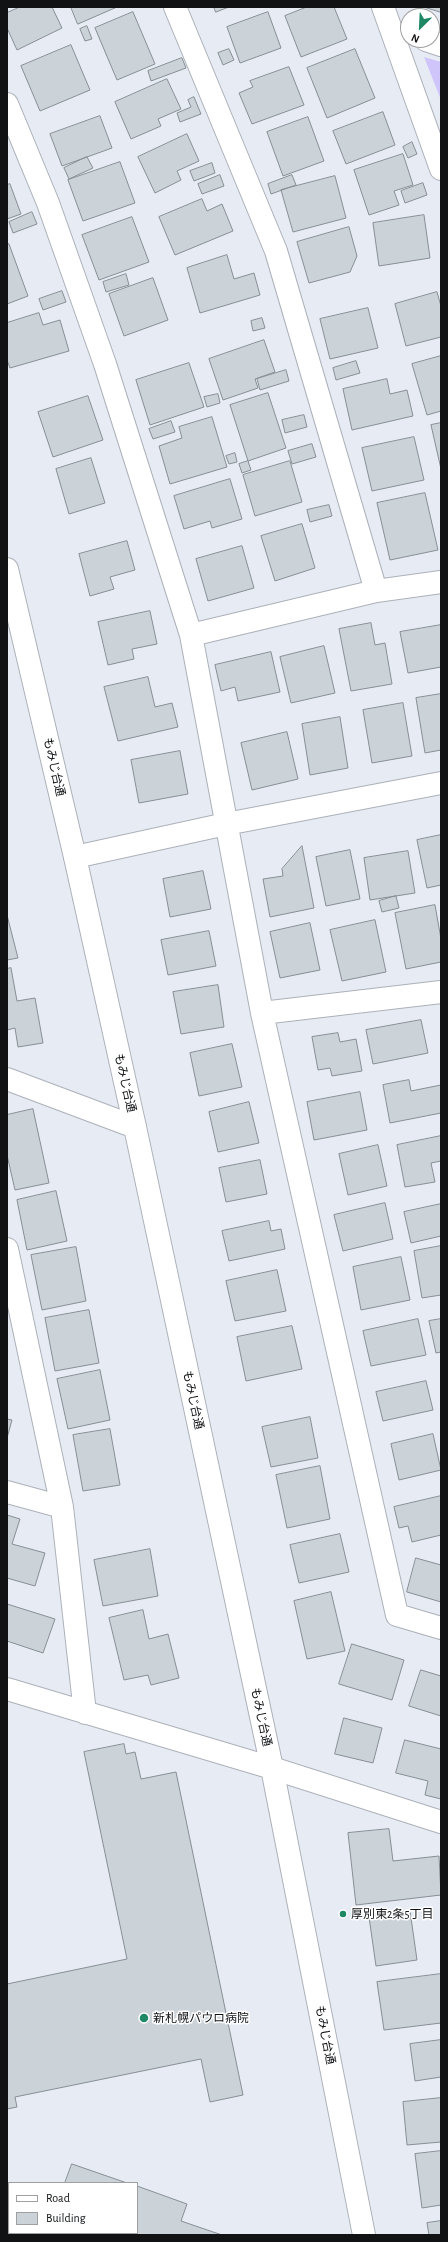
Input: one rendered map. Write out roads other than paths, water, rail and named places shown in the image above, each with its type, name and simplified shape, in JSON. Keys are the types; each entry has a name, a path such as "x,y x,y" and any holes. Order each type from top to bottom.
{"street":[{"path":"175,7 276,251 376,591"},
{"path":"383,7 399,32 441,169"},
{"path":"7,104 48,203 105,364 191,635 262,1013 397,1614 441,1628"},
{"name":"もみじ台通","path":"7,568 75,857 135,1127 272,1768 364,2235"},
{"path":"191,635 376,591 441,582"},
{"path":"75,857 226,824 441,783"},
{"path":"262,1013 441,992"},
{"path":"7,1079 135,1127"},
{"path":"7,1249 62,1507 85,1713"},
{"path":"7,1492 62,1507"},
{"path":"7,1688 85,1713 272,1768 441,1822"}],"place":[{"name":"厚別東2条5丁目","path":"343,1914"},
{"name":"新札幌パウロ病院","path":"144,2018"}]}
